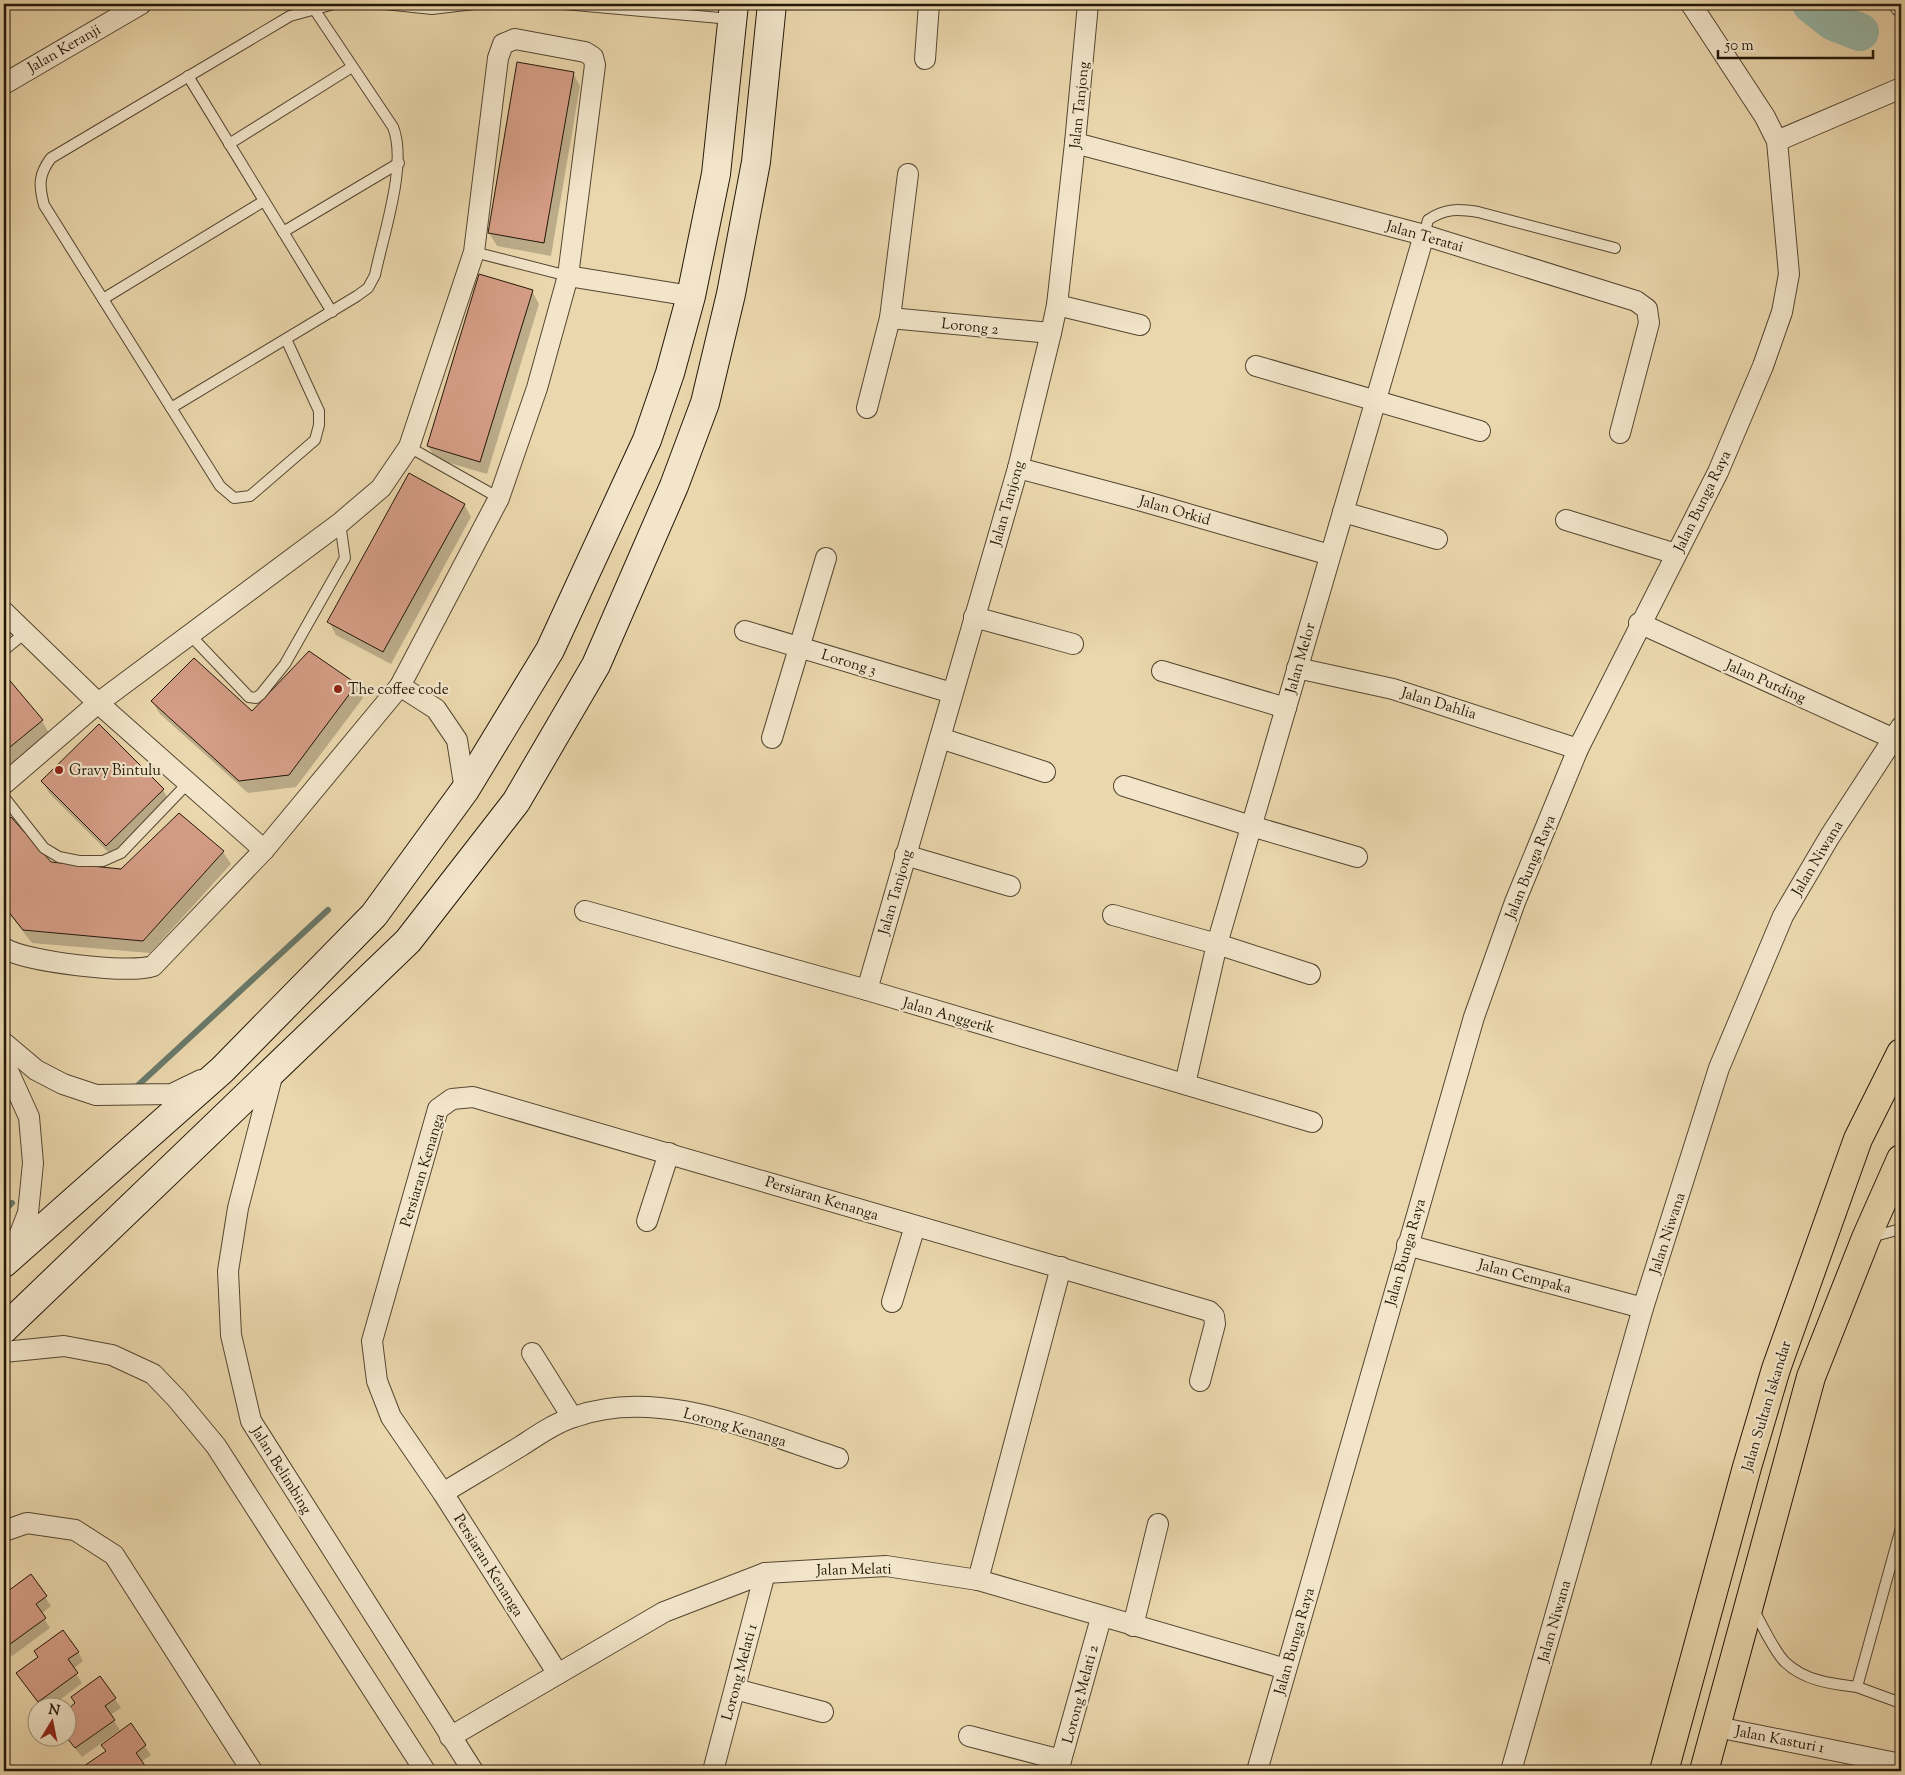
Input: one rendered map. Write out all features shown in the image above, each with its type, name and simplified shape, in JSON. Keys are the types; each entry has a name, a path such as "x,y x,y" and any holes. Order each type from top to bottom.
{"main road":[{"path":"4,1329 408,941 516,802 596,665 674,486 705,403 731,294 756,162 772,4"},
{"path":"7,1260 222,1070 374,915 465,790 550,650 647,440 670,373 692,296 716,174 733,12"},
{"name":"Jalan Sultan Iskandar","path":"1664,1771 1747,1467 1776,1369 1858,1139 1901,1053"},
{"path":"1704,1771 1811,1377 1866,1238 1900,1166"}],"street":[{"path":"925,59 929,4"},
{"name":"Jalan Tanjong","path":"867,990 1018,468 1051,334 1075,143 1088,4"},
{"name":"Jalan Bunga Raya","path":"1257,1771 1474,1017 1515,902 1578,749 1639,623 1718,472 1763,366 1782,312 1789,274 1777,141 1765,117 1691,4"},
{"name":"Jalan Keranji","path":"4,84 128,7"},
{"path":"4,784 98,703 191,636 340,523 381,488 409,447 474,252 498,58 503,44 515,39 585,52 593,57 595,65 568,276 537,388 499,498 400,686 264,850 153,966 132,970 31,959 13,954 4,948"},
{"path":"1777,141 1901,88"},
{"name":"Jalan Teratai","path":"1075,143 1424,235 1636,301 1646,309 1649,323 1620,433"},
{"path":"867,408 890,318 908,174"},
{"name":"Jalan Melor","path":"1185,1084 1217,944 1424,235"},
{"path":"568,276 692,296"},
{"path":"1056,305 1140,325"},
{"name":"Lorong 2","path":"890,318 1051,334"},
{"path":"1256,366 1480,431"},
{"name":"Jalan Orkid","path":"1018,468 1146,502 1330,555"},
{"path":"1342,512 1437,539"},
{"path":"1566,520 1676,554"},
{"path":"772,738 826,558"},
{"path":"4,612 98,703 264,850"},
{"path":"974,617 1073,644"},
{"name":"Jalan Purding","path":"1639,623 1897,732"},
{"name":"Lorong 3","path":"745,631 952,693"},
{"name":"Jalan Dahlia","path":"1297,668 1393,689 1578,749"},
{"path":"1162,671 1286,708"},
{"path":"400,686 436,709 457,740 465,790"},
{"name":"Jalan Niwana","path":"1511,1771 1643,1308 1719,1068 1782,916 1897,732"},
{"path":"940,738 1045,772"},
{"path":"1124,786 1251,826 1357,856"},
{"path":"905,855 1010,886"},
{"name":"Jalan Anggerik","path":"585,911 867,990 1312,1122"},
{"path":"1113,914 1217,944 1310,974"},
{"path":"4,1043 36,1070 63,1084 96,1095 172,1094 222,1070"},
{"path":"4,1062 29,1117 33,1163 28,1213 7,1260"},
{"name":"Jalan Belimbing","path":"274,1069 238,1208 228,1271 231,1335 251,1420 473,1771"},
{"name":"Persiaran Kenanga","path":"558,1674 443,1493 391,1417 377,1381 372,1341 438,1109 452,1099 473,1097 1209,1311 1214,1316 1215,1324 1200,1381"},
{"path":"647,1221 669,1153"},
{"path":"892,1302 916,1226"},
{"name":"Jalan Cempaka","path":"1407,1245 1643,1308"},
{"path":"978,1580 1061,1267"},
{"path":"4,1352 64,1346 112,1355 153,1374 177,1399 216,1446 426,1771"},
{"path":"532,1353 572,1417"},
{"name":"Lorong Kenanga","path":"443,1493 552,1426 572,1417 598,1409 628,1406 665,1408 704,1416 838,1458"},
{"path":"4,1531 27,1523 75,1530 114,1555 252,1771"},
{"path":"1133,1626 1158,1524"},
{"name":"Jalan Melati","path":"450,1737 664,1612 765,1573 886,1566 978,1580 1101,1618 1286,1669"},
{"name":"Lorong Melati 1","path":"713,1771 765,1573"},
{"name":"Lorong Melati 2","path":"1060,1766 1101,1618"},
{"path":"735,1689 823,1712"},
{"name":"Jalan Kasturi 1","path":"1716,1727 1901,1764"},
{"path":"969,1736 1060,1766"}],"lane":[{"path":"286,339 319,410 319,424 315,440 250,496 234,498 220,486 44,205 38,183 43,168 51,158 290,16 334,4"},
{"path":"385,4 432,9 474,4"},
{"path":"564,4 733,12"},
{"path":"171,408 332,312 368,288 374,275 399,163 398,140 393,127 314,9"},
{"path":"230,144 352,67"},
{"path":"188,76 332,312"},
{"path":"283,232 399,163"},
{"path":"103,299 264,200"},
{"path":"1424,235 1428,220 1444,211 1456,209 1478,212 1615,248"},
{"path":"474,252 568,276"},
{"path":"409,447 499,498"},
{"path":"191,636 249,697 256,698 285,664 345,558 340,523"},
{"path":"4,650 25,633"},
{"path":"4,797 44,848 59,856 72,859 103,860 121,853 188,783"},
{"path":"1866,1238 1901,1229"},
{"path":"1857,1688 1901,1528"},
{"path":"1750,1604 1785,1662 1802,1674 1821,1682 1857,1688 1901,1703"}],"building":[{"path":"517,62 574,72 544,243 488,233"},
{"path":"479,274 533,290 480,462 427,446"},
{"path":"409,473 465,504 383,652 327,622"},
{"path":"309,651 357,684 289,775 239,781 151,701 194,658 252,711"},
{"path":"6,676 43,720 4,752 4,678"},
{"path":"99,724 164,789 106,846 41,781"},
{"path":"179,813 224,851 143,941 23,930 4,906 4,823 11,817 51,862 121,869"},
{"path":"31,1574 47,1596 36,1604 46,1618 6,1647 4,1644 4,1603 6,1602 4,1594"},
{"path":"63,1630 79,1652 68,1659 78,1673 44,1698 35,1698 16,1673 38,1657 34,1651"},
{"path":"100,1676 116,1698 105,1706 115,1720 78,1746 78,1698 71,1697"},
{"path":"131,1723 146,1745 136,1753 146,1767 140,1771 88,1771 84,1766 106,1751 101,1745"}],"waterway":[{"path":"1811,4 1834,22 1860,32"},
{"path":"134,1089 328,910"},
{"path":"4,1211 12,1203"}],"place":[{"name":"The coffee code","path":"338,689"},
{"name":"Gravy Bintulu","path":"59,770"}]}
